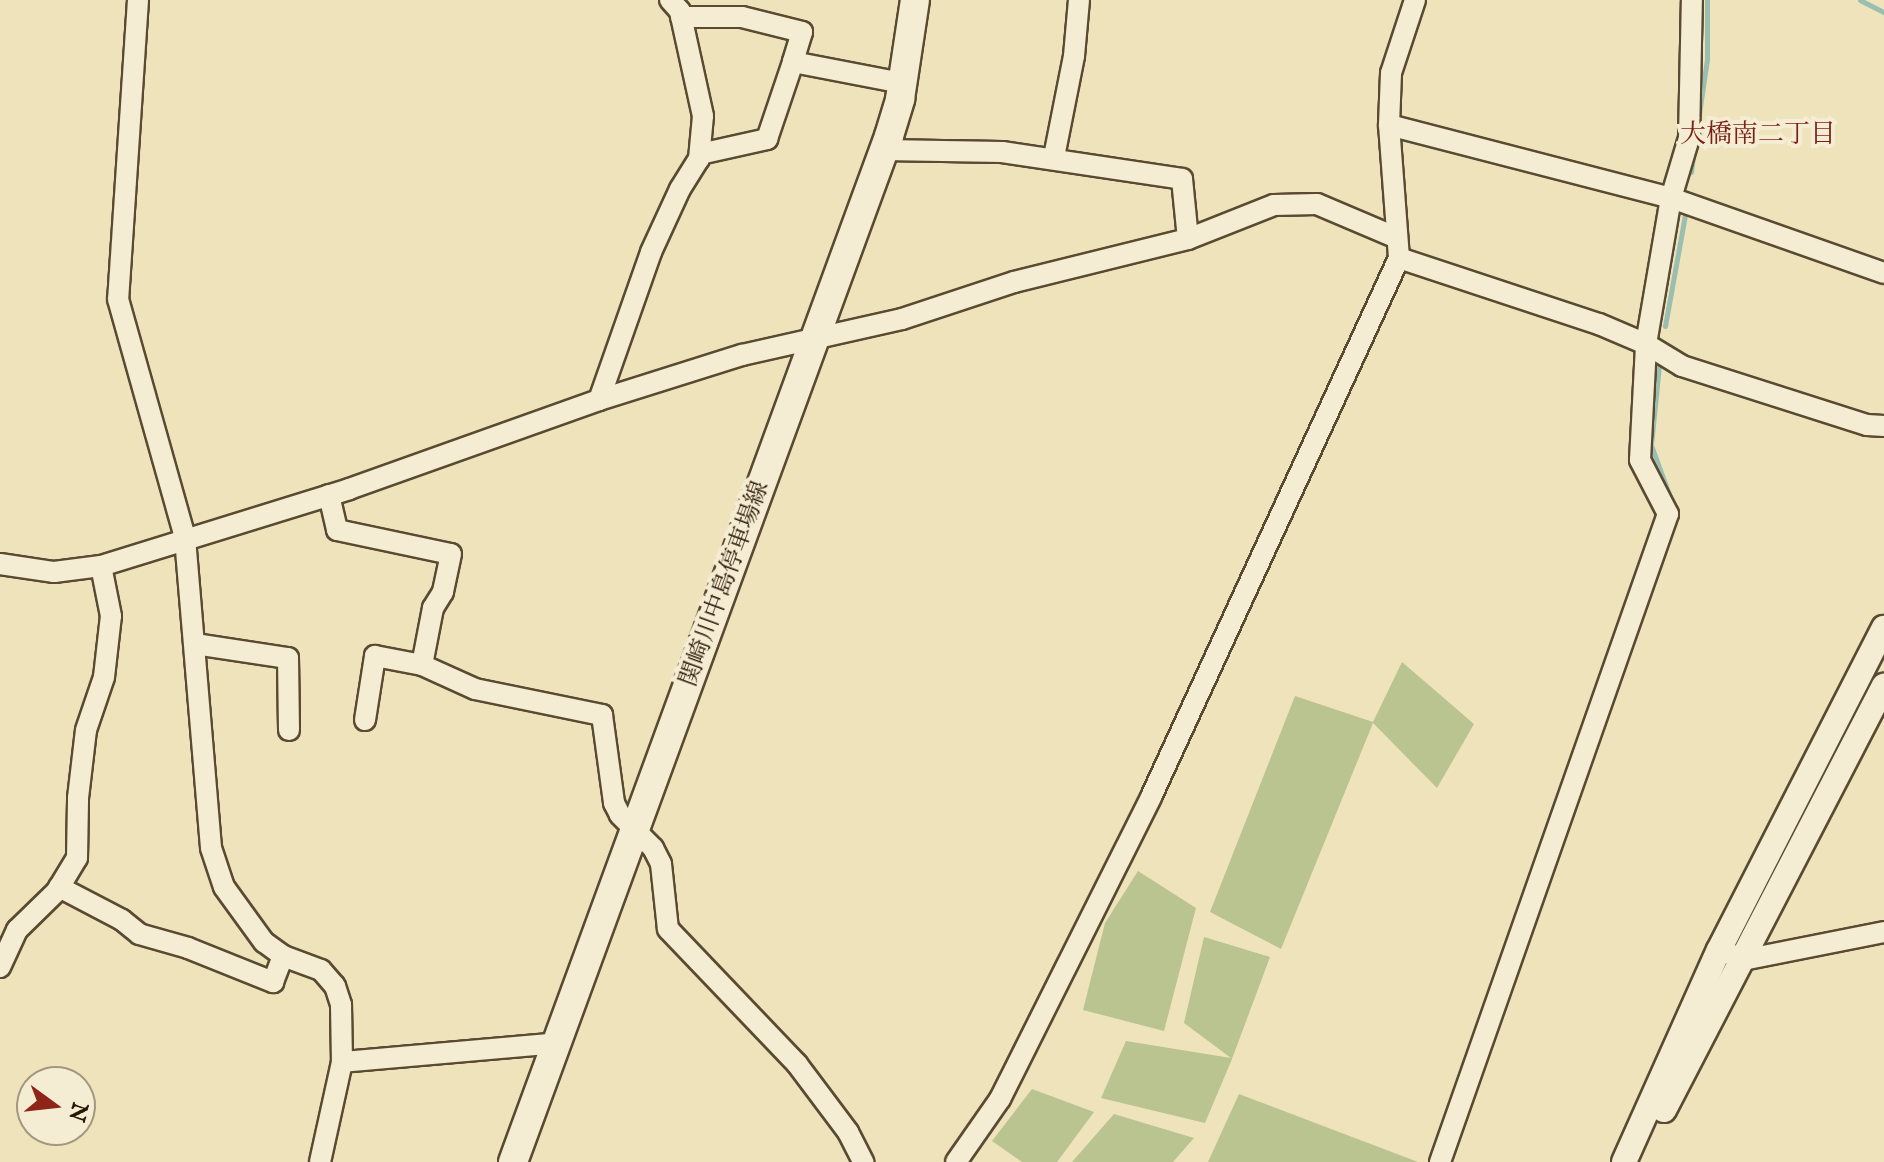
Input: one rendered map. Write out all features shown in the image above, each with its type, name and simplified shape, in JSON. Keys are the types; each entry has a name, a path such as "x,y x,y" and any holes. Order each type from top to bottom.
{"main road":[{"name":"関崎川中島停車場線","path":"513,1162 883,150 902,83 915,0"}],"street":[{"path":"138,0 118,299 185,538 211,848 224,887 264,942 283,956 321,970 335,986 341,1005 342,1062 320,1162"},
{"path":"1054,157 1074,56 1079,0"},
{"path":"956,1162 1000,1099 1151,797 1398,248 1389,125 1391,73 1415,0"},
{"path":"1440,1162 1668,514 1640,460 1646,344 1671,198 1689,138 1692,0"},
{"path":"599,400 651,252 700,154 703,116 676,8 742,17 802,32 767,139 700,154"},
{"path":"793,62 902,83"},
{"path":"1389,125 1671,198 1884,273"},
{"path":"883,150 1002,152 1054,157 1182,179 1188,239"},
{"path":"0,564 54,572 101,566 329,495 599,400 742,355 902,319 1014,282 1188,239 1274,205 1317,204 1398,248 1599,324 1646,344 1682,366 1867,425 1884,426"},
{"path":"329,495 337,530 451,554 443,592 433,608 422,665"},
{"path":"0,967 17,930 59,887 77,858 78,798 86,730 104,677 111,616 101,566"},
{"path":"1624,1162 1680,1031 1719,950 1884,628"},
{"path":"195,644 288,658 289,730"},
{"path":"365,720 375,656 422,665 475,689 602,715 614,803 634,831 653,848 661,864 668,929 797,1064 848,1132 863,1162"},
{"path":"1642,1162 1674,1086 1743,960 1884,686"},
{"path":"59,887 122,920 139,934 188,948 273,982 283,956"},
{"path":"1719,950 1743,960 1884,932"},
{"path":"342,1062 559,1043"}],"green space":[{"path":"1402,662 1474,724 1437,788 1373,723 1281,949 1210,912 1295,696 1373,722"},
{"path":"1138,871 1196,908 1164,1031 1083,1010 1105,923"},
{"path":"1204,937 1270,957 1232,1059 1205,1123 1101,1098 1126,1041 1231,1058 1184,1023"},
{"path":"1032,1089 1094,1112 1057,1162 1022,1162 992,1141"},
{"path":"1239,1094 1418,1162 1208,1162"},
{"path":"1114,1114 1194,1138 1173,1162 1072,1162"}],"waterway":[{"path":"1699,114 1707,59 1707,0"},
{"path":"1860,0 1884,12"},
{"path":"1691,172 1693,156"},
{"path":"1665,326 1686,209"},
{"path":"1659,365 1651,445 1671,500"}],"district":[{"name":"大橋南二丁目","path":"1758,135"}]}
